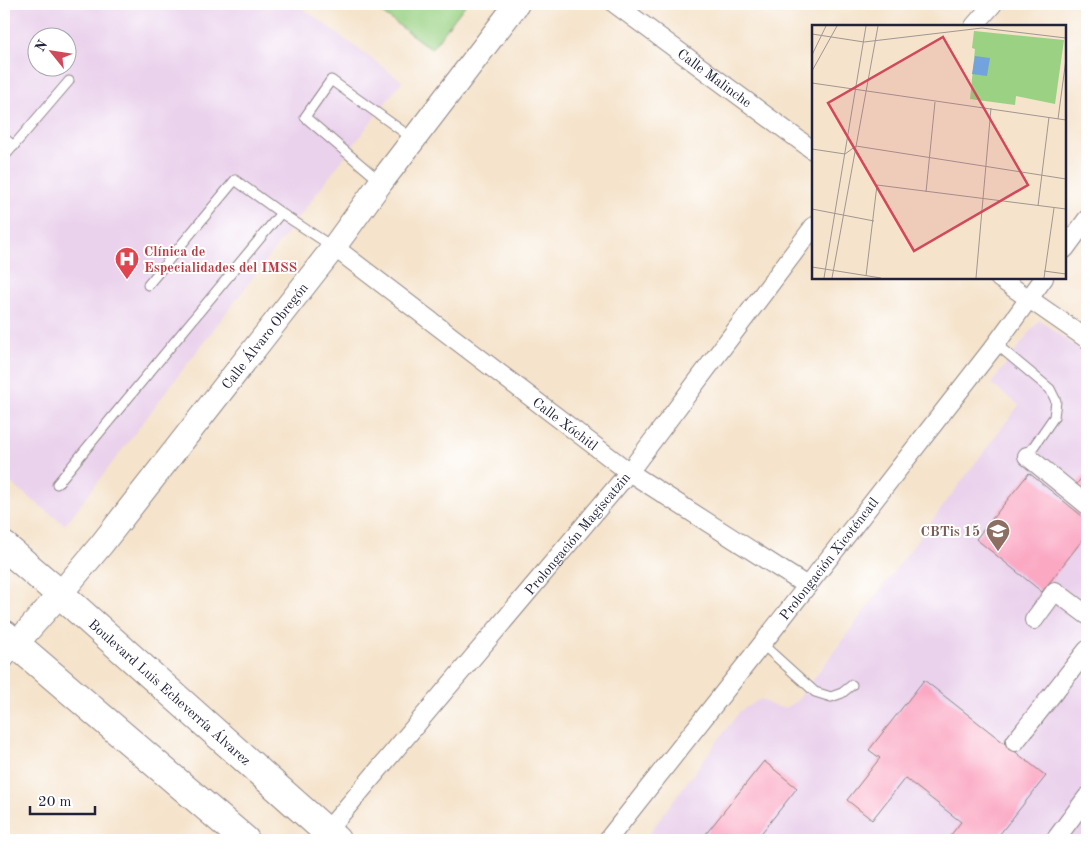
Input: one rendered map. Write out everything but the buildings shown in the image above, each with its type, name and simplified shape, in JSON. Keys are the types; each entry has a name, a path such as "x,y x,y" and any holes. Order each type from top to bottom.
{"main road":[{"name":"Boulevard Luis Echeverría Álvarez","path":"4,546 331,837"},
{"path":"8,646 245,840"}],"street":[{"name":"Calle Álvaro Obregón","path":"8,646 60,594 107,538 334,247 381,182 517,4"},
{"name":"Calle Malinche","path":"615,4 812,150"},
{"path":"975,25 992,4"},
{"path":"1066,248 1087,219"},
{"name":"Prolongación Magiscatzin","path":"331,837 629,472 812,229"},
{"name":"Calle Xóchitl","path":"334,247 629,472 807,586"},
{"path":"1001,279 1087,339"},
{"name":"Prolongación Xicoténcatl","path":"611,839 996,344 1043,279"},
{"path":"1027,456 1087,505"},
{"path":"1034,620 1055,592 1087,615"},
{"path":"1015,742 1087,650"},
{"path":"1055,840 1084,808"}],"lane":[{"path":"381,182 305,117 331,80 415,139"},
{"path":"4,157 69,81"},
{"path":"4,138 14,146"},
{"path":"148,285 235,180 281,213 334,247"},
{"path":"57,484 281,213"},
{"path":"996,344 1050,390 1056,401 1054,417 1027,456"},
{"path":"762,644 815,692 831,698 842,693 852,685"}],"shaded area":[{"name":"Clínica de Especialidades del IMSS","path":"4,4 297,4 402,81 65,525 4,478"},
{"name":"CBTis 15","path":"1039,320 1087,355 1087,840 644,840 740,711 761,699 773,706 784,708 796,702 1019,405 991,384"}],"green space":[{"path":"370,4 466,4 431,49"}],"place":[{"name":"Clínica de Especialidades del IMSS","path":"127,280"},
{"name":"CBTis 15","path":"998,552"}]}
